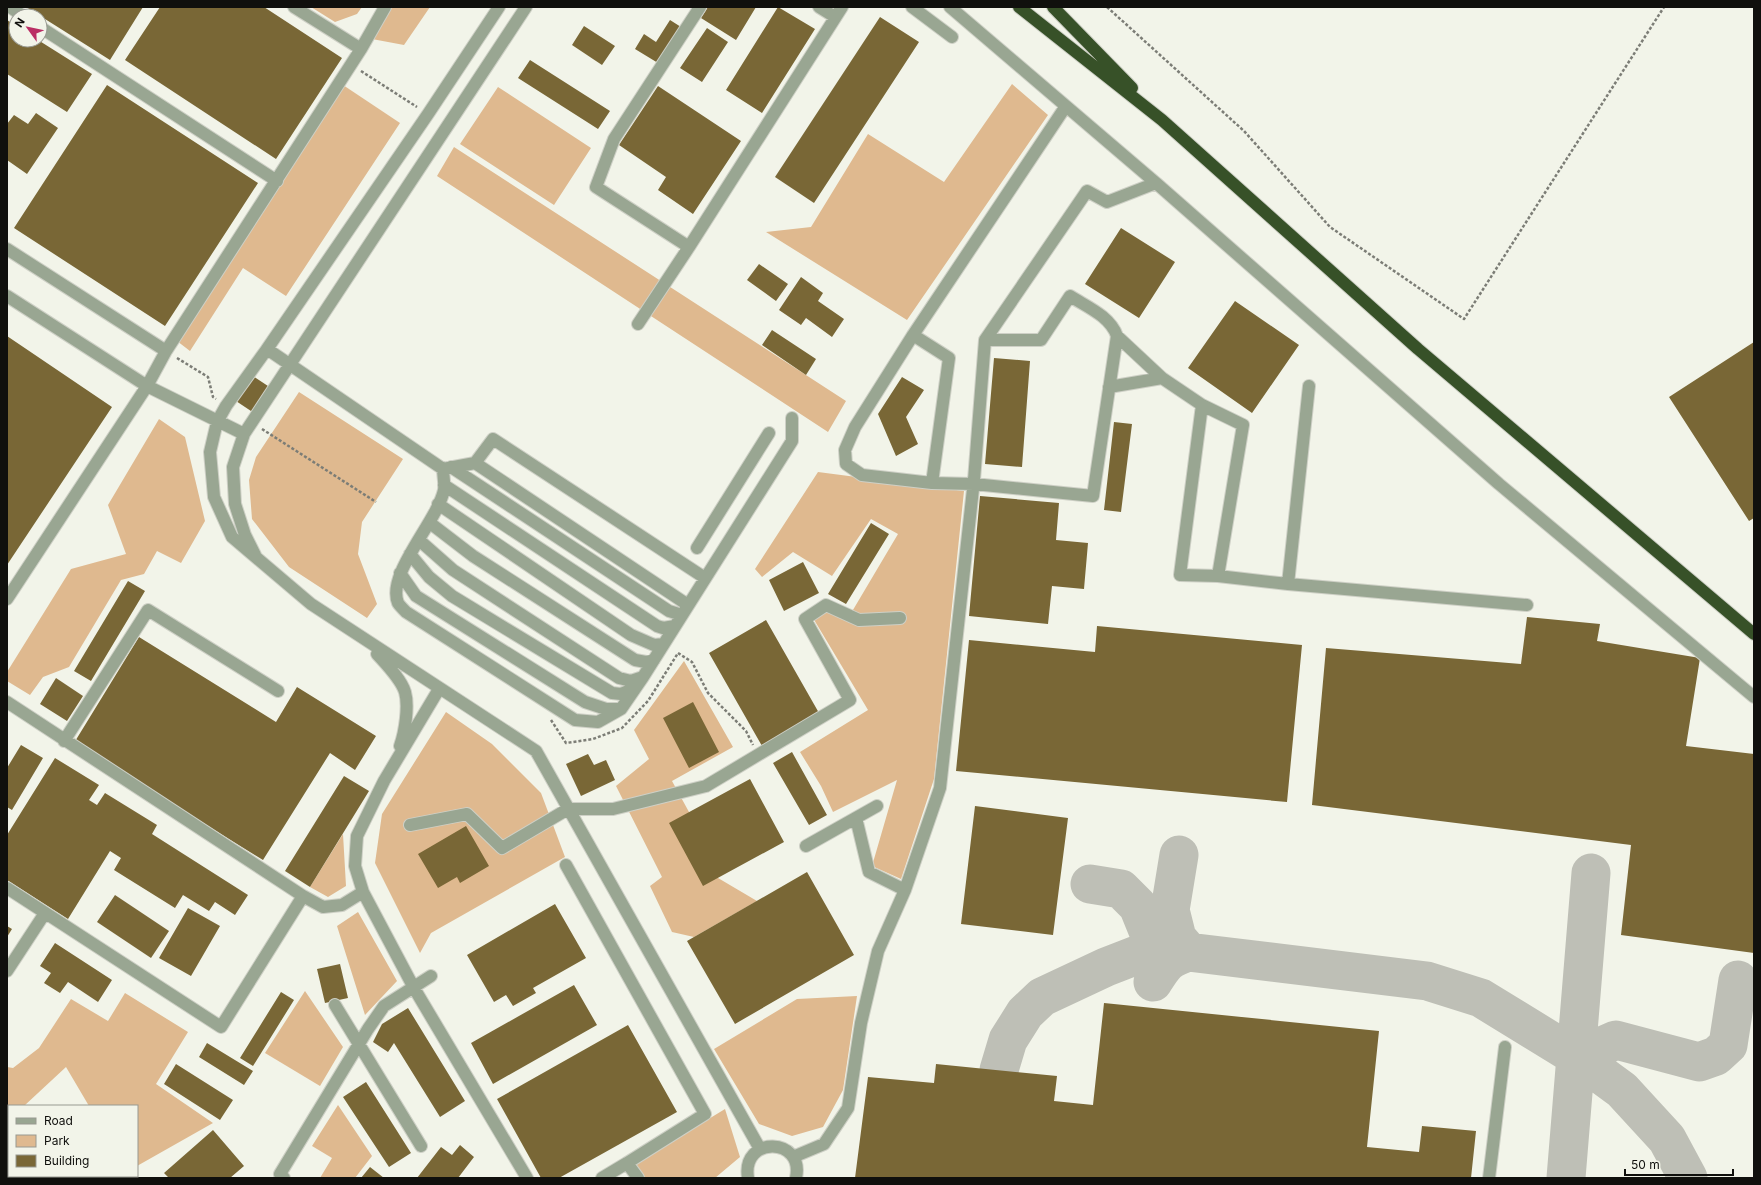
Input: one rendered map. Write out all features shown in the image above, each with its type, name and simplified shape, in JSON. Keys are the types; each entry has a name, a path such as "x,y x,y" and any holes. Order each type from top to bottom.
{"highway":[{"path":"1019,7 1162,120 1418,349 1754,634"},
{"path":"1053,7 1162,120"}],"street":[{"path":"294,7 361,49"},
{"path":"7,599 147,386 166,351 277,181 350,64 361,49 385,7"},
{"path":"499,7 428,114 267,349 226,406 217,422 210,452 214,497 232,537 257,560 311,604 536,751 760,1149"},
{"path":"257,560 245,535 236,504 233,467 244,434 526,7"},
{"path":"689,247 596,187 614,139 700,7"},
{"path":"638,324 689,247 838,12 819,7"},
{"path":"912,7 952,37"},
{"path":"950,7 1156,183 1499,484 1754,697"},
{"path":"48,32 277,181"},
{"path":"1066,106 913,335 855,427 845,450 846,464 862,475 932,483 974,484 1094,496 1117,336"},
{"path":"793,1158 824,1144 848,1108 861,1023 878,952 905,890 940,788 974,484 985,340 1087,191 1107,202 1156,183"},
{"path":"7,249 166,351"},
{"path":"7,296 147,386 217,422 244,434"},
{"path":"985,340 1041,340 1070,296 1100,315 1113,326 1117,336 1162,378 1202,405 1243,425 1218,576"},
{"path":"913,335 950,358 932,483"},
{"path":"267,349 290,366 669,611 685,610"},
{"path":"1110,387 1162,378"},
{"path":"1288,584 1309,386"},
{"path":"1202,405 1180,574 1218,576 1288,584 1527,605"},
{"path":"447,468 444,490 430,523 410,554 400,573 397,592 398,603 406,612 575,720 598,722 621,709 654,660 792,441 792,418"},
{"path":"697,548 769,433"},
{"path":"447,468 475,462 493,440 705,578"},
{"path":"475,462 685,610"},
{"path":"444,485 658,626 663,628 675,626"},
{"path":"438,504 631,635 654,645 664,644"},
{"path":"430,523 473,556 630,657 635,660 646,662 654,660"},
{"path":"419,540 453,570 619,678 631,681 643,677"},
{"path":"410,554 429,578 452,596 612,693 621,694 636,688"},
{"path":"400,573 416,596 585,702 606,709 621,709"},
{"path":"410,825 467,814 502,848 568,809 613,808 706,786 850,700 805,619 826,605 859,620 900,618"},
{"path":"64,741 148,610 278,691"},
{"path":"361,637 389,666 405,692 406,713 404,736 393,766"},
{"path":"439,688 393,766 357,836 355,866 363,892 414,988 527,1178"},
{"path":"7,702 64,741 303,896 323,907 342,905 363,892"},
{"path":"806,846 877,806"},
{"path":"856,818 869,872 905,890"},
{"path":"566,865 705,1114 602,1178"},
{"path":"7,888 221,1027 303,896"},
{"path":"7,971 45,913"},
{"path":"284,1178 280,1174 359,1044 384,1006 431,976"},
{"path":"335,1005 421,1146"},
{"path":"1489,1178 1504,1047"},
{"path":"748,1178 748,1162 760,1149 769,1146 787,1150 797,1167 796,1178"},
{"path":"627,1163 638,1178"}],"path":[{"path":"1107,7 1244,131 1330,227 1464,319 1664,7"},
{"path":"350,64 428,114"},
{"path":"166,351 208,377 213,397 226,406"},
{"path":"252,422 376,502"},
{"path":"664,644 692,662 708,693 746,732 758,755"}],"green space":[{"path":"311,7 362,7 357,14 335,22"},
{"path":"391,7 430,7 404,45 372,39"},
{"path":"1012,84 1048,115 907,320 766,232 811,227 868,134 944,182"},
{"path":"343,85 400,123 286,296 243,268 190,351 177,341"},
{"path":"498,87 591,148 554,205 460,144"},
{"path":"454,147 846,401 828,432 437,176"},
{"path":"299,392 403,459 362,522 358,554 377,604 367,618 289,567 252,519 249,480 256,457"},
{"path":"159,419 185,437 205,521 181,563 157,551 144,574 121,580 69,667 43,677 30,695 7,681 7,672 71,569 126,554 108,505"},
{"path":"818,472 964,491 934,779 901,879 872,866 897,780 833,812 821,786 800,752 868,710 813,618 825,611 847,620 898,534 871,519 832,576 793,552 762,577 755,569"},
{"path":"684,661 733,747 672,781 689,812 718,878 757,901 694,937 672,932 650,886 662,877 616,786 649,759 634,730"},
{"path":"446,712 492,744 541,793 565,857 431,933 420,953 375,863 382,814"},
{"path":"343,834 346,886 328,897 310,887"},
{"path":"358,912 397,981 365,1015 337,926"},
{"path":"305,991 343,1047 320,1086 265,1053"},
{"path":"125,993 188,1032 156,1084 213,1123 138,1165 138,1105 88,1105 66,1067 25,1105 8,1105 7,1115 7,1067 13,1068 39,1048 71,999 108,1021"},
{"path":"857,996 843,1090 823,1127 792,1136 759,1124 714,1049 797,999"},
{"path":"338,1105 372,1156 355,1178 320,1178 332,1158 312,1146"},
{"path":"725,1109 740,1157 715,1178 645,1178 635,1164"}],"building":[{"path":"26,7 143,7 110,60 48,21 48,8"},
{"path":"160,7 264,7 342,58 276,159 125,60"},
{"path":"708,7 756,7 736,40 701,18"},
{"path":"778,7 815,29 762,113 726,90"},
{"path":"880,17 919,42 814,203 775,177"},
{"path":"7,20 8,48 48,48 48,46 92,74 67,112 7,74"},
{"path":"670,20 681,27 658,63 635,49 644,34 656,42"},
{"path":"584,26 615,46 602,65 572,45"},
{"path":"707,28 728,42 702,82 680,68"},
{"path":"530,60 610,111 598,129 518,78"},
{"path":"107,85 258,183 165,326 14,228"},
{"path":"658,86 741,141 693,214 658,190 666,177 619,145"},
{"path":"36,113 58,128 27,174 7,160 7,124 14,115 28,124"},
{"path":"1121,228 1175,262 1139,318 1085,284"},
{"path":"759,264 788,284 776,301 747,280"},
{"path":"801,277 823,293 818,301 844,319 832,337 806,318 801,325 779,310"},
{"path":"1235,301 1299,345 1252,413 1188,368"},
{"path":"772,330 816,359 806,375 762,345"},
{"path":"7,336 112,407 7,565"},
{"path":"1754,342 1754,518 1749,521 1669,397"},
{"path":"994,358 1030,361 1022,467 985,464"},
{"path":"253,376 271,388 254,413 236,401"},
{"path":"902,377 924,390 906,417 918,444 896,456 878,414"},
{"path":"1114,422 1132,424 1121,512 1104,510"},
{"path":"980,496 1059,503 1056,540 1088,543 1084,589 1052,586 1048,624 969,616"},
{"path":"871,523 889,534 846,604 828,594"},
{"path":"803,562 819,593 784,611 769,580"},
{"path":"128,581 145,591 91,681 74,671"},
{"path":"1527,617 1600,624 1597,641 1700,658 1686,746 1754,754 1754,953 1621,935 1631,845 1312,805 1326,648 1521,664"},
{"path":"766,620 819,713 762,746 709,653"},
{"path":"1097,626 1302,645 1287,802 956,771 969,640 1095,652"},
{"path":"139,637 276,722 297,687 376,736 355,770 330,753 263,860 74,743"},
{"path":"56,678 83,696 67,721 40,704"},
{"path":"693,702 719,752 689,768 663,718"},
{"path":"21,745 43,758 12,810 7,807 7,768"},
{"path":"792,752 827,815 809,825 773,763"},
{"path":"588,754 594,765 606,760 615,780 581,796 566,764"},
{"path":"55,758 99,785 89,800 97,805 105,793 157,825 152,834 248,895 235,915 215,902 209,911 183,895 175,908 114,870 121,858 110,851 68,919 7,880 7,835"},
{"path":"344,776 369,791 310,887 285,871"},
{"path":"750,779 784,842 703,886 669,823"},
{"path":"975,806 1068,818 1053,935 961,924"},
{"path":"466,826 489,866 460,883 457,877 438,888 418,854"},
{"path":"807,872 854,955 735,1024 687,941"},
{"path":"115,895 169,931 151,958 97,922"},
{"path":"555,904 586,958 533,988 536,993 513,1006 506,995 494,1002 467,955"},
{"path":"188,908 220,926 191,976 159,958"},
{"path":"7,926 12,929 7,937"},
{"path":"55,943 112,980 98,1002 68,982 60,993 44,983 51,973 40,966"},
{"path":"340,964 348,998 325,1003 317,969"},
{"path":"574,985 597,1025 493,1084 471,1043"},
{"path":"281,992 294,1000 253,1066 240,1058"},
{"path":"1104,1003 1379,1031 1367,1147 1419,1152 1422,1126 1476,1131 1471,1178 855,1178 868,1077 934,1083 936,1064 1057,1076 1054,1101 1093,1105"},
{"path":"408,1008 465,1101 440,1117 394,1043 388,1052 373,1042 382,1024"},
{"path":"628,1025 677,1112 559,1178 541,1178 497,1099"},
{"path":"207,1043 253,1071 244,1085 199,1057"},
{"path":"176,1064 233,1100 220,1120 164,1084"},
{"path":"366,1082 411,1153 389,1167 343,1097"},
{"path":"213,1130 244,1166 230,1178 169,1178 164,1173"},
{"path":"460,1145 474,1157 458,1178 417,1178 441,1147 452,1155"},
{"path":"370,1167 384,1178 361,1178"},
{"path":"95,1177 126,1178 96,1178"}],"taxiway":[{"path":"1179,855 1170,910 1177,938 1189,952"},
{"path":"1566,1178 1591,873"},
{"path":"1090,884 1121,889 1138,906 1155,948"},
{"path":"999,1070 1008,1040 1025,1013 1042,997 1106,967 1155,948 1427,981 1481,998 1577,1057 1622,1090 1667,1139 1688,1178"},
{"path":"1153,982 1167,962 1189,952"},
{"path":"1577,1057 1616,1040 1699,1062 1716,1056 1728,1045 1738,980"}]}
